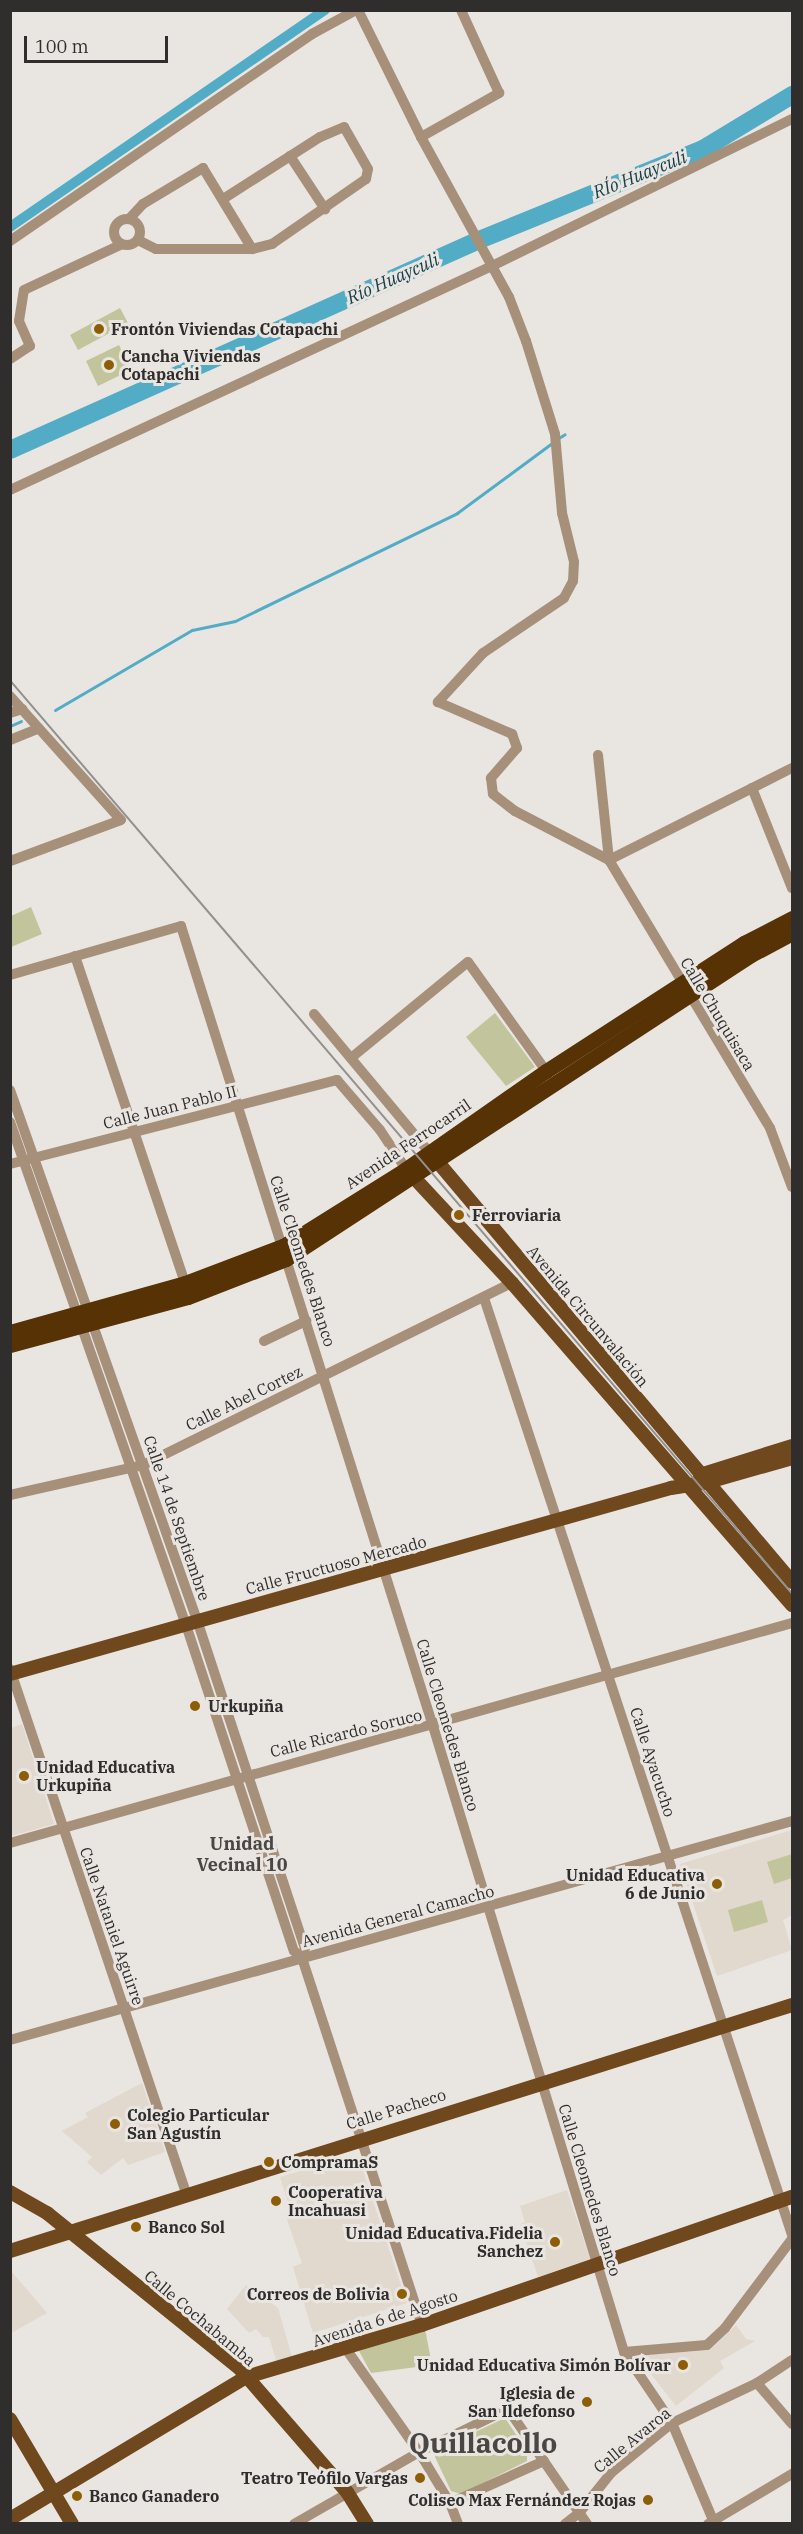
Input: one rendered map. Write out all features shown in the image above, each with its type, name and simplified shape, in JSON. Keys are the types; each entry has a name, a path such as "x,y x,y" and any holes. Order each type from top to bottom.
{"highway":[{"name":"Avenida Ferrocarril","path":"10,1332 86,1319 188,1297 284,1252 410,1174 792,918"},
{"name":"Avenida Ferrocarril","path":"434,1158 546,1071 686,990 792,933"},
{"name":"Avenida Ferrocarril","path":"10,1345 185,1283 284,1252"}],"main road":[{"name":"Avenida Circunvalación","path":"434,1158 690,1482 792,1605"},
{"name":"Avenida Circunvalación","path":"410,1174 512,1283 690,1482 792,1582"},
{"name":"Calle Fructuoso Mercado","path":"690,1482 792,1446"},
{"name":"Calle Fructuoso Mercado","path":"11,1672 690,1482 792,1458"},
{"name":"Calle Pacheco","path":"10,2251 540,2081 792,2005"},
{"name":"Calle Cochabamba","path":"10,2192 47,2213 246,2377 347,2492 367,2523"},
{"name":"Avenida 6 de Agosto","path":"10,2519 246,2377 422,2325 787,2199"},
{"path":"10,2419 72,2523"}],"street":[{"path":"10,241 312,34 357,10 421,137 492,266 526,341 555,434 573,580 564,598 483,652 438,702 512,734 517,748 491,778 493,794 515,811 609,860"},
{"path":"421,137 499,93 461,10"},
{"path":"10,490 492,266 792,119"},
{"path":"138,240 156,249 252,249 282,240 366,178 368,169 344,127 290,156 223,199"},
{"path":"290,156 325,209"},
{"path":"122,244 114,230 118,223 129,219 143,204 203,168 252,249"},
{"path":"129,219 139,227 138,240"},
{"path":"10,359 30,346 15,323 24,290 122,244 131,245 138,240"},
{"path":"10,696 121,820 10,861"},
{"path":"10,714 22,709"},
{"path":"10,740 39,728"},
{"path":"598,755 609,860"},
{"path":"609,860 792,768"},
{"path":"752,788 792,888"},
{"name":"Calle Chuquisaca","path":"609,860 770,1128 792,1187"},
{"name":"Calle Cleomedes Blanco","path":"75,956 181,926 434,1726 624,2352 672,2423 710,2522"},
{"path":"10,975 75,956 136,1130 185,1283"},
{"path":"351,1058 468,962 546,1071"},
{"name":"Avenida Circunvalación","path":"314,1014 434,1158"},
{"name":"Calle Juan Pablo II","path":"10,1164 337,1080"},
{"name":"Avenida Circunvalación","path":"337,1080 380,1130 410,1174"},
{"name":"Calle 14 de Septiembre","path":"10,1090 31,1159 86,1319 143,1465 236,1777 294,1951 302,1958 422,2325"},
{"name":"Calle 14 de Septiembre","path":"10,1122 31,1159"},
{"name":"Calle Abel Cortez","path":"12,1492 143,1465 512,1283"},
{"name":"Calle Ayacucho","path":"484,1298 723,2026 787,2199 792,2237"},
{"name":"Calle 14 de Septiembre","path":"86,1319 130,1468 248,1773 305,1948 302,1958"},
{"path":"264,1341 306,1321"},
{"name":"Calle Ricardo Soruco","path":"10,1843 248,1773 434,1726 792,1623"},
{"name":"Calle Nataniel Aguirre","path":"11,1672 186,2193"},
{"name":"Avenida General Camacho","path":"10,2040 792,1821"},
{"path":"624,2352 707,2345 725,2328 792,2237"},
{"path":"346,2349 418,2452 450,2503 458,2523"},
{"name":"Calle Avaroa","path":"565,2523 579,2513 611,2473 672,2423 757,2383 792,2360"},
{"path":"757,2383 792,2424"},
{"path":"294,2523 418,2452 508,2409 587,2523"},
{"path":"450,2503 544,2462"},
{"path":"710,2522 792,2474"}],"shaded area":[{"name":"Unidad Educativa Urkupiña","path":"22,1724 54,1824 11,1836 11,1728"},
{"path":"792,1830 792,1915 783,1920 792,1950 717,1976 680,1864"},
{"name":"Colegio Particular San Agustín","path":"142,2083 165,2152 128,2165 123,2158 101,2175 87,2162 92,2157 62,2131 88,2117 85,2113"},
{"path":"349,2156 359,2159 407,2303 313,2333 293,2267 302,2263 285,2214 291,2212 280,2177"},
{"name":"Unidad Educativa.Fidelia Sanchez","path":"567,2190 590,2259 538,2277 520,2224 525,2222 520,2206"},
{"path":"11,2271 47,2313 10,2333"},
{"path":"246,2285 278,2308 292,2357 277,2363 269,2337 263,2337 256,2329 249,2333 227,2309"},
{"name":"Unidad Educativa Simón Bolívar","path":"736,2325 746,2339 755,2341 720,2361 724,2368 676,2406 637,2356 710,2350"}],"green space":[{"name":"Frontón Viviendas Cotapachi","path":"120,308 128,323 78,350 70,335"},
{"name":"Cancha Viviendas Cotapachi","path":"119,345 131,370 98,386 86,361"},
{"path":"31,907 42,934 11,947 11,916"},
{"path":"495,1013 535,1067 506,1086 466,1037"},
{"path":"792,1854 792,1878 774,1884 767,1862"},
{"path":"762,1900 768,1922 734,1932 728,1910"},
{"path":"425,2329 432,2365 371,2373 359,2351"},
{"path":"505,2418 527,2451 527,2461 461,2494 451,2491 435,2457 437,2450"}],"waterway":[{"path":"10,227 325,10"},
{"name":"Río Huayculi","path":"10,450 479,240 703,149 792,95"},
{"path":"557,439 565,434"},
{"path":"55,710 192,630 235,621 457,513 552,443"},
{"path":"10,726 21,721"}],"tram line":[{"path":"10,680 792,1593"}],"place":[{"name":"Frontón Viviendas Cotapachi","path":"99,329"},
{"name":"Cancha Viviendas Cotapachi","path":"109,365"},
{"name":"Ferroviaria","path":"459,1215"},
{"name":"Urkupiña","path":"195,1706"},
{"name":"Unidad Educativa Urkupiña","path":"24,1776"},
{"name":"Unidad Educativa 6 de Junio","path":"717,1884"},
{"name":"Colegio Particular San Agustín","path":"115,2124"},
{"name":"CompramaS","path":"269,2162"},
{"name":"Cooperativa Incahuasi","path":"276,2201"},
{"name":"Banco Sol","path":"136,2227"},
{"name":"Unidad Educativa.Fidelia Sanchez","path":"555,2242"},
{"name":"Correos de Bolivia","path":"402,2294"},
{"name":"Unidad Educativa Simón Bolívar","path":"683,2365"},
{"name":"Iglesia de San Ildefonso","path":"587,2402"},
{"name":"Teatro Teófilo Vargas","path":"420,2478"},
{"name":"Banco Ganadero","path":"77,2496"},
{"name":"Coliseo Max Fernández Rojas","path":"648,2500"}],"district":[{"name":"Unidad Vecinal 10","path":"242,1855"},
{"name":"Quillacollo","path":"483,2443"}],"water label":[{"name":"RÍo Huayculi","path":"640,175"}]}
